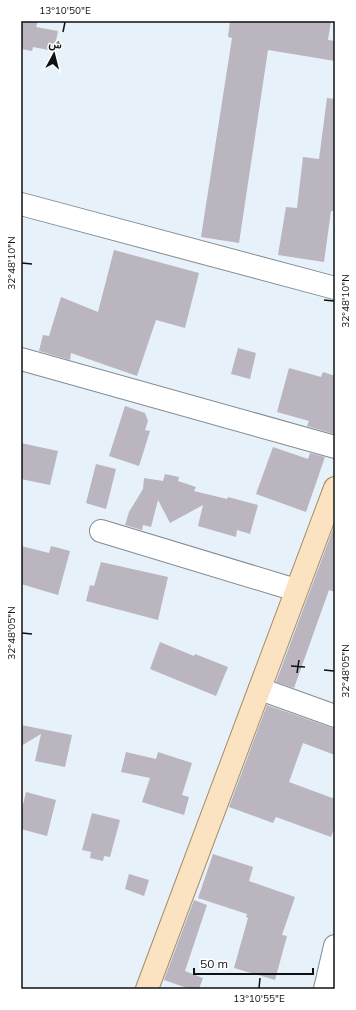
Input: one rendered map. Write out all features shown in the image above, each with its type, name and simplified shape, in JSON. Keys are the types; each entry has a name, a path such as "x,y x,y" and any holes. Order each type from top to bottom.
{"main road":[{"path":"147,989 335,488"}],"street":[{"path":"21,204 335,288"},
{"path":"21,358 335,447"},
{"path":"101,531 296,590"},
{"path":"260,689 335,716"},
{"path":"325,989 335,946"}],"building":[{"path":"21,21 38,21 36,27 58,31 54,51 33,47 32,51 21,49"},
{"path":"230,21 331,21 328,40 335,41 335,61 268,50 239,243 201,237 232,38 228,37"},
{"path":"327,98 335,99 335,211 331,211 324,262 278,255 286,207 297,208 303,157 319,159"},
{"path":"114,250 199,273 185,328 156,320 137,376 71,353 70,360 39,351 43,335 49,336 61,297 98,312"},
{"path":"238,348 256,353 250,379 231,374"},
{"path":"289,368 321,377 323,372 335,376 334,434 307,426 309,421 277,412"},
{"path":"125,406 145,413 148,421 145,430 150,431 139,466 109,456"},
{"path":"21,443 58,451 50,485 21,479"},
{"path":"273,447 308,459 310,453 325,457 306,512 256,494"},
{"path":"96,464 116,469 106,509 86,503"},
{"path":"165,474 179,477 178,481 196,487 194,491 227,499 228,497 258,505 250,534 237,530 236,537 198,526 203,505 170,523 158,500 151,527 143,525 142,530 125,525 129,512 143,489 144,478 163,481"},
{"path":"335,524 335,592 329,590 294,688 276,682"},
{"path":"21,546 49,553 51,546 70,551 58,595 21,584"},
{"path":"101,562 168,577 158,620 86,601 90,585 94,586"},
{"path":"160,642 194,656 195,654 228,667 216,696 150,669"},
{"path":"267,705 335,729 335,755 303,743 289,782 335,799 335,826 331,837 276,817 273,823 229,807"},
{"path":"21,725 72,735 65,767 35,761 41,734 21,746"},
{"path":"126,752 156,759 158,752 192,763 182,795 189,797 184,815 142,802 150,778 121,772"},
{"path":"26,792 56,800 47,836 21,829 21,813"},
{"path":"92,813 120,820 110,857 104,856 103,861 90,858 91,852 82,850"},
{"path":"213,854 253,867 249,881 295,897 282,935 287,936 275,980 234,968 248,918 246,917 247,914 198,898"},
{"path":"129,874 149,880 144,896 125,889"},
{"path":"194,900 207,905 185,971 203,978 199,989 190,989 164,980"}]}
